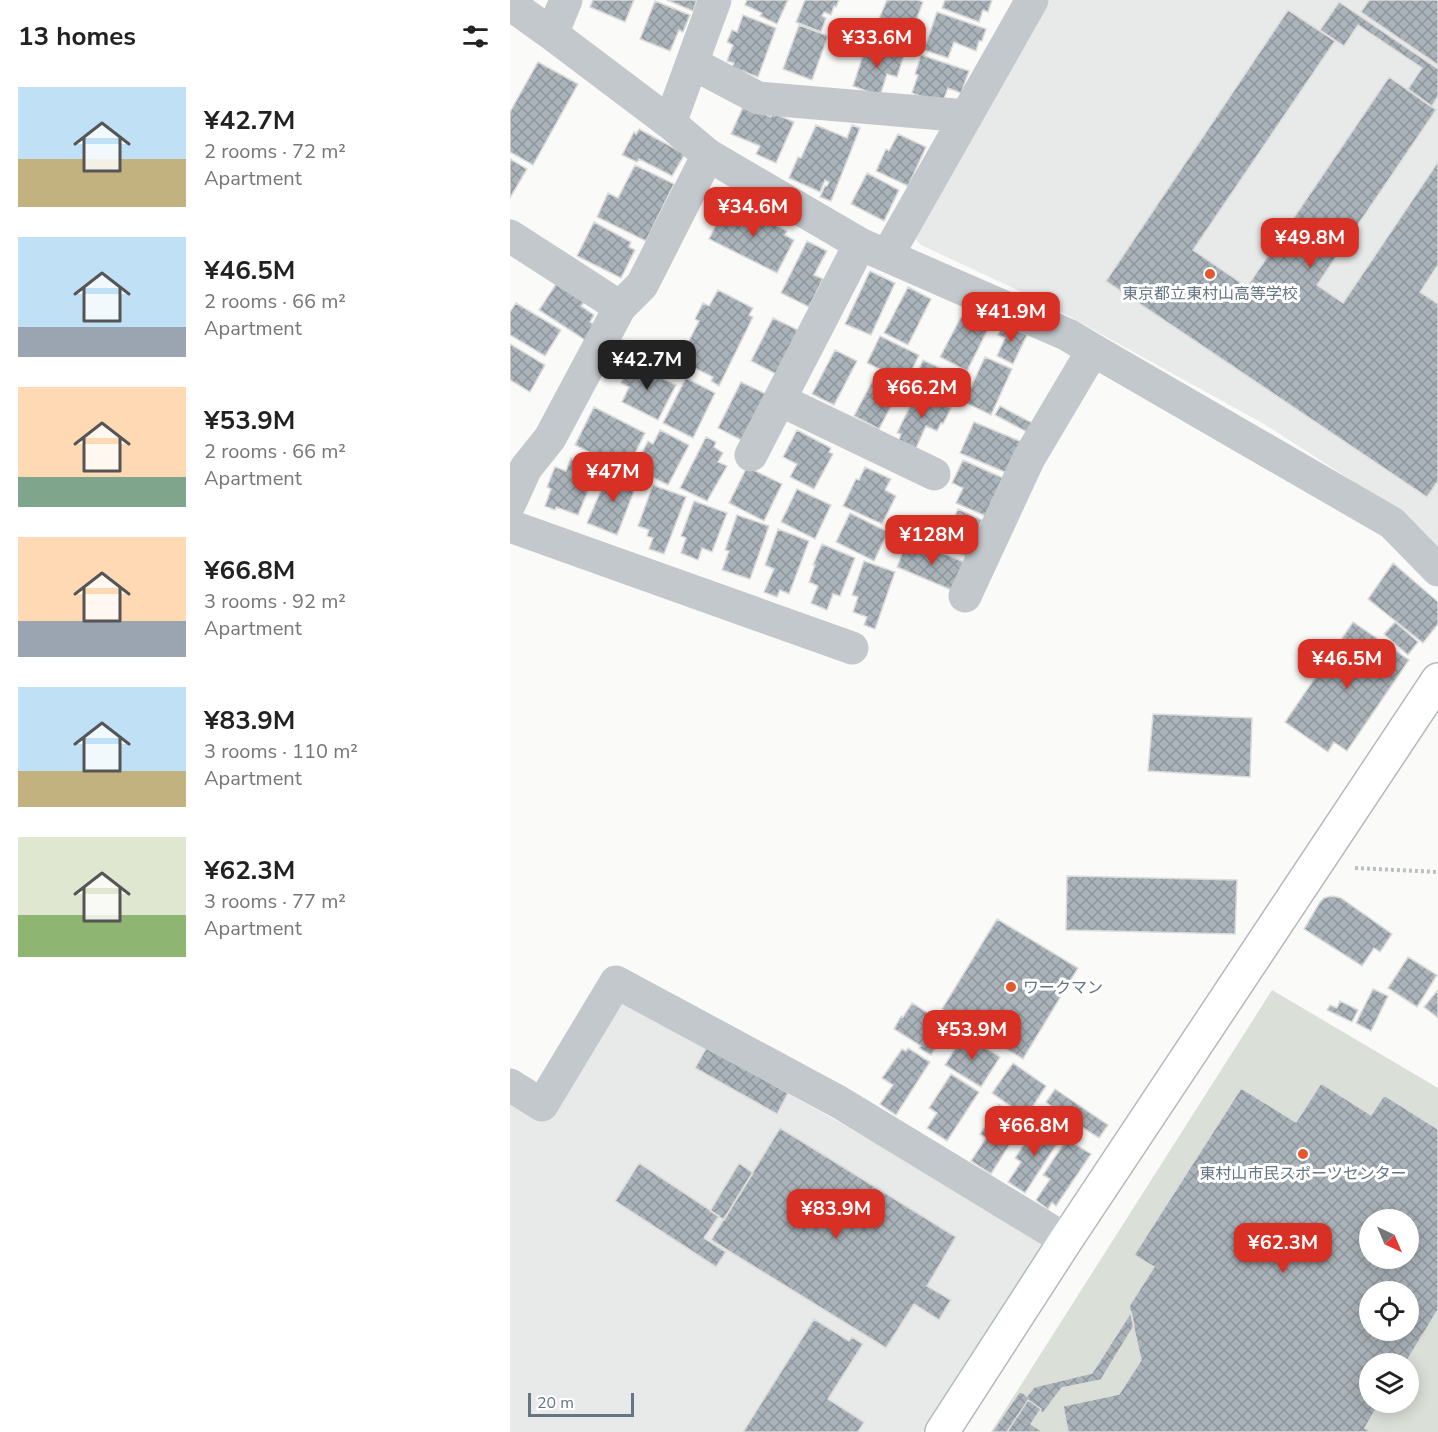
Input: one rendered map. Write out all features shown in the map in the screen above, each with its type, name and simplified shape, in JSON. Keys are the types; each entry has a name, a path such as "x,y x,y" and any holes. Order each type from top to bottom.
{"street":[{"path":"552,34 566,0"},
{"path":"670,123 715,0"},
{"path":"751,455 780,400 873,250 966,116 1032,0"},
{"path":"511,8 552,34 670,123 708,155 873,250 1068,335 1392,524 1438,570"},
{"path":"692,63 758,98 966,116"},
{"path":"510,503 526,468 550,438 620,308 642,285 708,155"},
{"path":"510,236 620,308"},
{"path":"965,596 1029,458 1093,350"},
{"path":"780,400 934,474"},
{"path":"510,526 852,648"},
{"path":"942,1432 1066,1240 1438,680"},
{"path":"510,1085 542,1105 616,982 839,1102 1066,1240"}],"path":[{"path":"1314,867 1438,872"}],"shaded area":[{"name":"東京都立東村山高等学校","path":"1043,0 1438,0 1438,546 1410,518 1264,424 1043,302 921,245 913,237"},
{"name":"東村山市民スポーツセンター","path":"1272,990 1438,1088 1438,1432 991,1432"},
{"path":"620,998 1049,1241 923,1432 510,1432 510,1099 546,1121"}],"building":[{"path":"593,0 634,0 625,22 590,7"},
{"path":"667,0 697,0 693,11"},
{"path":"747,0 788,0 777,24 760,16 762,13 745,5"},
{"path":"805,0 839,0 831,15 824,12 822,16 826,18 821,32 796,22"},
{"path":"887,0 923,2 907,50 888,42 891,34 884,31 886,25 878,21"},
{"path":"945,0 992,0 988,12 983,10 979,22 942,8"},
{"path":"1369,0 1438,0 1438,65 1361,12"},
{"path":"655,1 690,15 683,32 679,30 670,51 640,39"},
{"path":"1339,2 1438,69 1438,96 1432,106 1408,89 1422,68 1358,25 1344,46 1320,30"},
{"path":"1288,10 1335,41 1193,250 1247,287 1389,77 1436,110 1317,285 1343,303 1438,162 1438,265 1420,292 1438,304 1438,481 1427,497 1106,281"},
{"path":"937,12 986,29 976,51 954,42 948,58 924,50"},
{"path":"743,15 776,28 758,77 732,67 734,63 727,61 733,45 727,42 732,30 737,32"},
{"path":"799,25 828,36 812,80 783,69"},
{"path":"867,43 904,55 897,77 887,74 880,96 853,86"},
{"path":"921,55 969,71 961,93 948,88 942,104 912,93"},
{"path":"538,62 578,84 533,165 510,152 510,112"},
{"path":"744,105 771,117 773,113 794,122 776,163 756,154 760,146 731,134"},
{"path":"816,125 847,138 852,125 860,128 831,201 820,197 829,182 825,180 820,192 789,178"},
{"path":"639,129 685,154 672,176 639,159 637,162 622,155 634,132 636,134"},
{"path":"898,134 926,147 908,186 876,171 886,149 889,151"},
{"path":"510,159 527,169 510,198"},
{"path":"635,165 674,184 646,241 597,217 608,193 618,198"},
{"path":"867,173 899,190 884,221 851,204"},
{"path":"725,207 743,216 746,209 787,231 785,235 794,240 777,273 709,239"},
{"path":"594,222 631,242 629,247 635,250 621,278 577,256"},
{"path":"807,241 827,251 814,275 823,279 809,307 781,293"},
{"path":"870,271 895,283 871,335 845,324"},
{"path":"558,281 586,300 581,306 594,315 590,322 593,324 585,340 539,310"},
{"path":"908,287 931,299 908,345 884,333"},
{"path":"718,290 753,308 749,315 753,317 719,386 711,381 713,377 679,360 699,321 695,319 703,303 709,306"},
{"path":"516,303 561,330 545,356 510,335 510,312"},
{"path":"961,317 987,331 967,371 940,357"},
{"path":"773,318 798,330 776,374 751,361"},
{"path":"1003,324 1027,335 1013,364 997,356 1005,338 998,335"},
{"path":"880,336 919,355 906,382 867,363"},
{"path":"623,340 671,364 665,375 617,352"},
{"path":"510,344 545,365 530,392 510,380"},
{"path":"835,350 857,361 834,405 812,394"},
{"path":"985,357 1012,369 991,415 964,402"},
{"path":"923,360 961,378 948,404 911,386"},
{"path":"630,363 676,385 658,420 622,402 629,387 621,383"},
{"path":"876,374 901,387 879,429 854,416"},
{"path":"686,378 715,393 693,438 663,423"},
{"path":"741,382 766,394 743,441 718,428"},
{"path":"917,392 951,408 937,431 926,426 916,448 899,440 901,434 897,433"},
{"path":"1000,406 1034,424 1029,433 995,415"},
{"path":"594,407 645,433 626,471 575,445"},
{"path":"974,422 1022,442 1007,473 960,453"},
{"path":"660,430 689,445 668,485 644,473 645,469 636,464 648,441 653,444"},
{"path":"797,430 831,448 829,452 833,454 814,489 790,477 797,464 783,457"},
{"path":"706,437 716,442 714,447 723,453 718,462 727,466 707,501 680,488"},
{"path":"571,458 597,469 578,515 556,507 555,510 545,506 551,489 547,487 555,467 566,471"},
{"path":"963,460 1005,479 988,517 956,503 963,488 952,483"},
{"path":"747,467 782,484 764,521 729,503"},
{"path":"865,467 891,479 885,490 896,496 882,524 843,506 856,479 859,480"},
{"path":"610,473 617,476 619,473 638,481 617,535 587,523"},
{"path":"653,485 686,497 664,554 649,549 653,538 647,536 649,530 638,526"},
{"path":"797,489 831,505 815,539 781,522"},
{"path":"694,501 727,513 712,552 702,548 698,560 681,553 686,538 681,536"},
{"path":"958,509 982,520 966,556 927,539 935,521 950,527"},
{"path":"850,513 888,532 874,561 836,542"},
{"path":"737,515 769,526 750,579 722,570 729,551 725,550"},
{"path":"778,529 809,541 789,594 780,590 777,597 764,592 774,569 765,565"},
{"path":"822,544 855,558 840,596 833,594 827,610 811,603 818,586 809,582"},
{"path":"906,544 918,549 920,544 966,563 954,591 897,567"},
{"path":"864,561 895,572 875,629 864,625 867,617 853,612 858,597 852,595"},
{"path":"1393,563 1438,602 1438,624 1423,643 1368,599"},
{"path":"1353,622 1409,660 1347,751 1334,742 1328,752 1285,722"},
{"path":"1395,622 1418,642 1408,655 1384,634"},
{"path":"1153,714 1252,718 1250,777 1148,771"},
{"path":"1067,876 1237,880 1235,934 1066,930"},
{"path":"1332,896 1341,898 1392,934 1380,952 1374,948 1362,966 1304,929 1320,902"},
{"name":"ワークマン","path":"997,919 1078,968 1023,1059 942,1009"},
{"path":"1408,957 1437,975 1417,1007 1388,988"},
{"path":"1373,989 1388,996 1371,1031 1356,1023"},
{"path":"1438,990 1438,1018 1424,1007"},
{"path":"1340,1001 1358,1010 1352,1022 1327,1010 1330,1005 1337,1008"},
{"path":"912,1003 949,1026 931,1055 894,1029"},
{"path":"964,1034 1000,1057 981,1087 945,1065"},
{"path":"707,1047 788,1093 777,1114 695,1068"},
{"path":"908,1048 930,1062 896,1115 880,1104 893,1085 882,1078 902,1049 906,1051"},
{"path":"1013,1063 1046,1086 1026,1117 992,1093"},
{"path":"951,1074 979,1092 947,1141 927,1128 937,1113 929,1108"},
{"name":"東村山市民スポーツセンター","path":"1321,1083 1371,1115 1384,1095 1438,1129 1438,1310 1412,1353 1359,1353 1359,1413 1374,1413 1365,1428 1371,1432 1068,1432 1063,1406 1119,1394 1141,1360 1129,1306 1154,1267 1134,1255 1241,1088 1296,1122"},
{"path":"1055,1089 1108,1125 1099,1138 1079,1125 1072,1137 1047,1120 1055,1109 1046,1102"},
{"path":"999,1105 1025,1120 991,1174 971,1161 986,1138 980,1134"},
{"path":"1042,1123 1062,1136 1025,1193 1008,1182 1021,1162 1015,1158 1031,1134 1034,1135"},
{"path":"780,1128 956,1237 927,1286 951,1300 939,1320 914,1304 886,1348 711,1240"},
{"path":"1067,1139 1091,1154 1056,1206 1052,1202 1048,1209 1036,1200 1050,1179 1043,1175"},
{"path":"639,1163 719,1216 704,1238 726,1252 716,1267 615,1201"},
{"path":"739,1163 753,1173 724,1220 710,1211"},
{"path":"1131,1312 1134,1326 1101,1380 1062,1388 1043,1413 1028,1400 1007,1432 992,1432 1020,1391 1027,1396 1034,1387 1092,1373"},
{"path":"814,1319 849,1341 852,1337 863,1344 828,1399 864,1422 858,1432 743,1432"},
{"path":"1028,1400 1041,1409 1031,1424 1043,1432 1007,1432"}],"place":[{"name":"東京都立東村山高等学校","path":"1210,274"},
{"name":"ワークマン","path":"1011,987"},
{"name":"東村山市民スポーツセンター","path":"1303,1154"}]}
